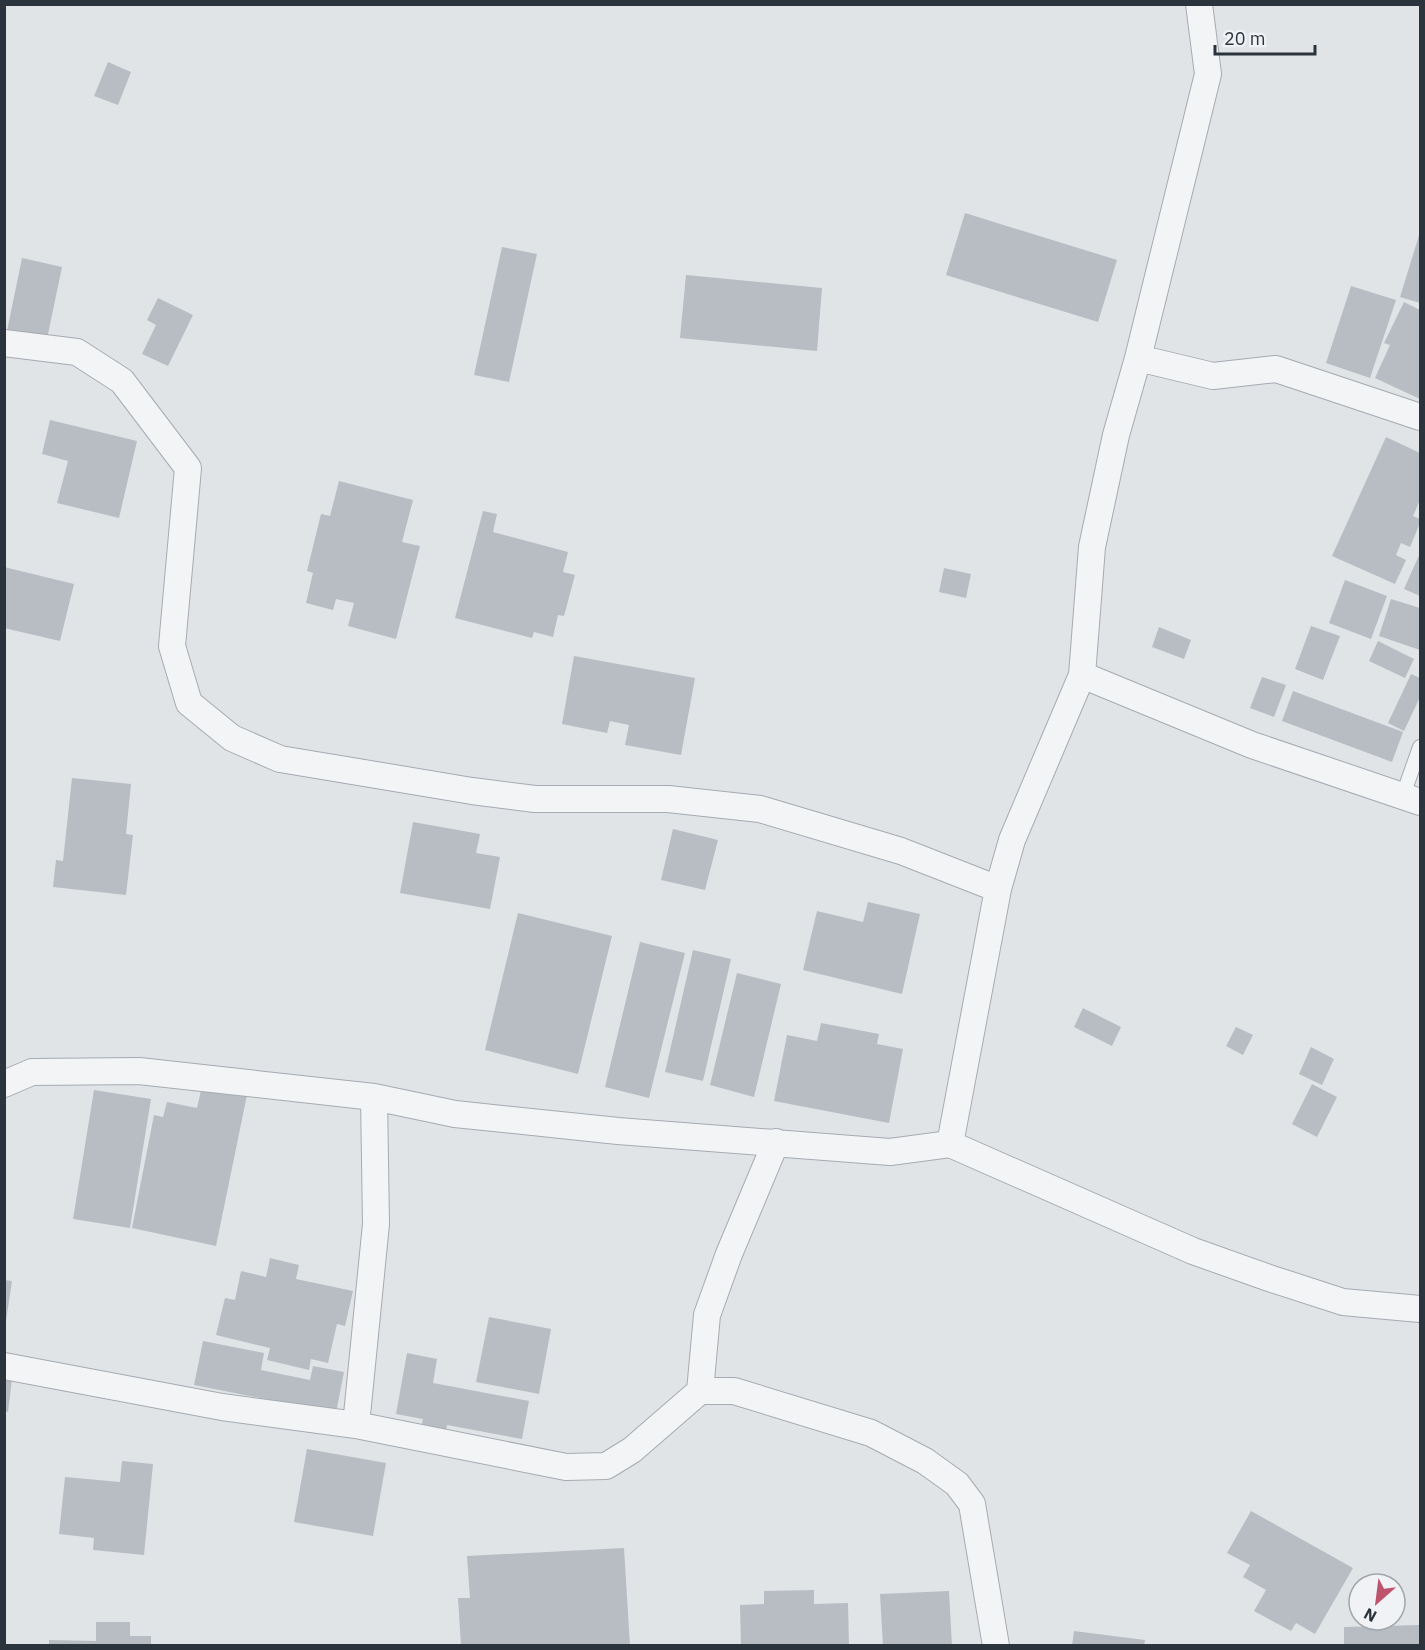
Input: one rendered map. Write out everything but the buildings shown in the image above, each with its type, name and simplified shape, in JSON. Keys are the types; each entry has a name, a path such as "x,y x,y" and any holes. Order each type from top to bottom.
{"street":[{"path":"950,1144 998,889 1012,840 1082,675 1092,547 1116,435 1138,358 1208,74 1199,4"},
{"path":"4,343 77,352 122,381 188,468 172,646 189,703 232,738 280,759 472,791 535,799 668,799 760,810 901,851 998,889"},
{"path":"1138,358 1214,376 1276,369 1420,417"},
{"path":"1082,675 1252,745 1412,798"},
{"path":"4,1084 32,1072 140,1071 374,1096 455,1114 618,1131 890,1152 950,1144 1192,1251 1344,1302 1420,1309"},
{"path":"356,1425 376,1224 374,1096"},
{"path":"700,1391 707,1315 729,1254 776,1142"},
{"path":"4,1366 222,1407 356,1425 567,1467 606,1466 632,1450 700,1391 734,1391 871,1433 925,1461 957,1484 972,1504 996,1646"}],"lane":[{"path":"1412,798 1420,747"}]}
